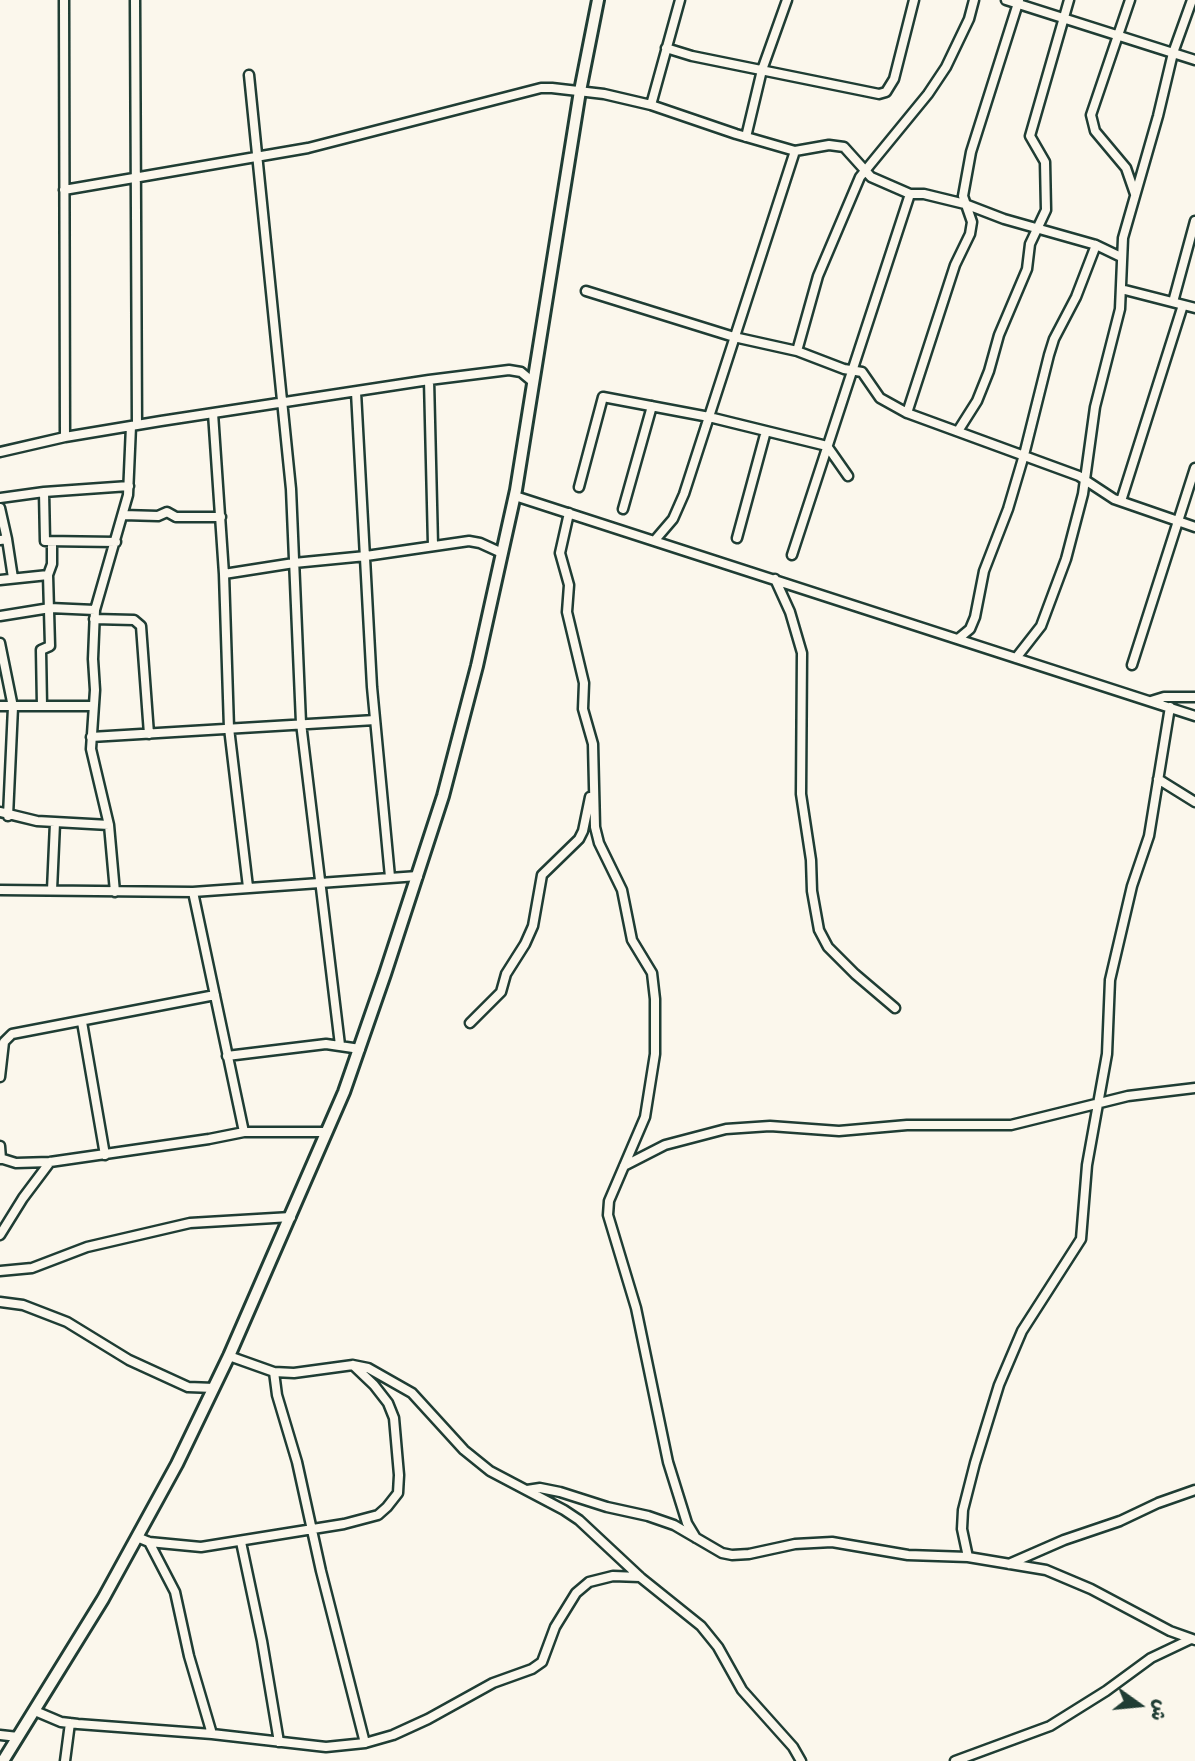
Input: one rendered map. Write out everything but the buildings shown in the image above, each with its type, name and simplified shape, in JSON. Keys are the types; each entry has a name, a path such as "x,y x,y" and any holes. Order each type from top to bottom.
{"street":[{"path":"64,0 65,437"},
{"path":"115,892 109,825 97,783 91,737 95,690 95,615 129,486 134,426 135,0"},
{"path":"3,1761 137,1537 177,1464 291,1217 360,1049 418,876 462,725 515,496 580,91 598,0"},
{"path":"650,105 680,0"},
{"path":"746,137 762,70 787,0"},
{"path":"666,48 692,56 871,94 886,92 894,79 914,0"},
{"path":"797,351 818,276 851,197 864,172 928,94 946,67 969,19 974,0"},
{"path":"1006,0 1195,60"},
{"path":"958,431 977,401 989,371 999,335 1027,269 1030,244 1046,210 1046,170 1042,153 1030,136 1069,0"},
{"path":"1130,0 1093,108 1092,122 1095,131 1126,168 1135,195"},
{"path":"1016,657 1038,632 1066,559 1086,480 1095,407 1106,357 1118,320 1123,238 1173,53 1192,0"},
{"path":"907,413 955,265 970,234 971,213 965,204 964,188 971,152 1018,2"},
{"path":"249,75 291,489 301,723 340,1045"},
{"path":"64,190 308,148 541,88 580,91 650,105 795,151 829,145 844,147 864,172 910,194 924,194 965,204 1004,219 1096,245 1121,257"},
{"path":"655,540 673,519 684,494 795,151"},
{"path":"792,555 910,194"},
{"path":"1173,302 1195,221"},
{"path":"958,639 970,629 975,617 990,552 1008,509 1054,339 1076,297 1096,245"},
{"path":"1121,289 1195,308"},
{"path":"586,291 734,337 797,351 852,371 862,372 880,398 907,413 1024,455 1086,480 1103,493 1121,501 1195,527"},
{"path":"1121,501 1183,305"},
{"path":"0,452 65,437 429,380 509,370 521,372 533,382"},
{"path":"429,380 433,545"},
{"path":"356,392 375,720 390,877"},
{"path":"579,486 603,397 709,417 827,447 848,476"},
{"path":"623,509 652,406"},
{"path":"213,413 224,574 229,727 248,887"},
{"path":"737,538 766,431"},
{"path":"1132,665 1195,468"},
{"path":"0,498 129,486"},
{"path":"44,492 45,540 116,542"},
{"path":"515,496 1195,716"},
{"path":"0,508 3,539 13,578"},
{"path":"123,515 158,516 167,512 176,517 221,517"},
{"path":"569,513 560,553 569,585 567,612 584,683 583,709 593,744 595,827 599,844 622,890 632,940 650,967 654,986 655,1054 645,1117 609,1201 608,1215 636,1308 668,1462 687,1523 696,1538"},
{"path":"224,574 469,541 502,553"},
{"path":"42,706 41,650 50,646 48,575 52,564 52,542"},
{"path":"0,580 48,575"},
{"path":"775,579 790,612 802,653 801,794 819,930 828,947 873,992 895,1008"},
{"path":"0,616 50,608 134,620 141,626 149,734"},
{"path":"1,649 13,707 4,814 55,823 109,825"},
{"path":"1151,701 1164,697 1195,697"},
{"path":"0,706 93,706"},
{"path":"968,1557 962,1529 963,1510 999,1385 1023,1331 1080,1239 1087,1164 1108,1044 1107,1001 1110,980 1132,886 1149,836 1170,708"},
{"path":"91,737 375,720"},
{"path":"1157,779 1195,802"},
{"path":"470,1023 501,992 506,974 533,926 542,875 579,839 593,788"},
{"path":"52,890 55,823"},
{"path":"0,890 193,892 418,876"},
{"path":"193,892 244,1132"},
{"path":"0,1077 4,1042 12,1034 82,1023 215,995"},
{"path":"82,1023 104,1154"},
{"path":"228,1056 326,1044 360,1049"},
{"path":"624,1166 665,1145 726,1129 770,1126 839,1131 907,1125 998,1126 1026,1122 1128,1096 1195,1088"},
{"path":"0,1146 1,1159 16,1163 50,1162 244,1132 327,1132"},
{"path":"0,1235 50,1162"},
{"path":"0,1271 32,1268 87,1247 190,1223 291,1217"},
{"path":"0,1302 23,1305 67,1322 129,1360 188,1387 214,1388"},
{"path":"229,1356 274,1372 294,1373 353,1365 368,1368 412,1394 464,1450 490,1471 579,1520 640,1577 701,1626 718,1647 742,1689 802,1761"},
{"path":"137,1537 149,1542 189,1547 240,1542 378,1515 393,1502 398,1493 394,1418 388,1403 353,1365"},
{"path":"274,1372 277,1395 297,1462 310,1529 365,1743"},
{"path":"525,1490 560,1492 607,1507 648,1516 674,1525 722,1553 732,1555 818,1542 920,1556 968,1557 1006,1565 1033,1567 1056,1573 1170,1632 1193,1639"},
{"path":"1006,1565 1195,1490"},
{"path":"149,1542 174,1592 212,1734"},
{"path":"240,1542 262,1641 279,1742"},
{"path":"35,1711 70,1723 212,1734 326,1747 365,1743 393,1735 493,1683 532,1669 542,1662 555,1627 576,1593 589,1582 613,1576 640,1577"},
{"path":"955,1761 1049,1726 1106,1691 1151,1657 1193,1639"},
{"path":"65,1761 70,1723"},
{"path":"0,1735 18,1737"}]}
